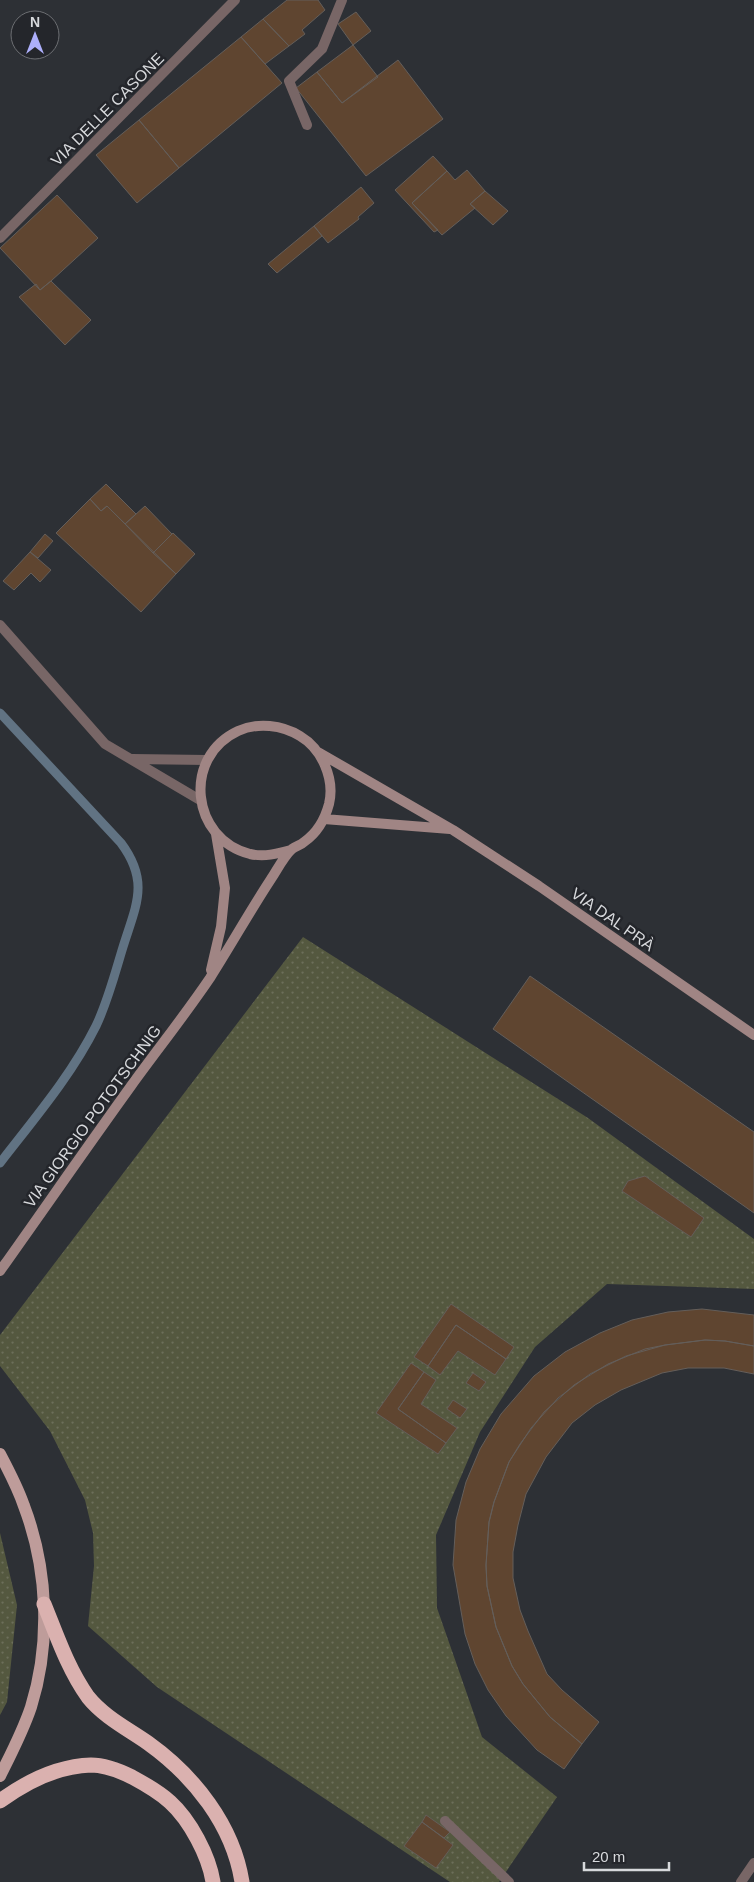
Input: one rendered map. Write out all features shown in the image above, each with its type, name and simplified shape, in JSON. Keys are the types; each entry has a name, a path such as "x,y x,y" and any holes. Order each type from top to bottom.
{"highway":[{"path":"44,1604 63,1652 89,1698 105,1714 176,1765 198,1789 216,1814 230,1842 242,1882"},
{"path":"0,1801 38,1779 65,1768 94,1765 121,1772 148,1785 171,1802 189,1824 203,1849 213,1882"}],"main road":[{"path":"0,1454 24,1506 33,1533 40,1568 44,1604 44,1638 31,1707 0,1776"}],"street":[{"name":"VIA DELLE CASONE","path":"0,238 235,0"},
{"path":"307,125 289,81 322,49 342,0"},
{"path":"0,625 105,744 200,800"},
{"path":"260,725 281,727 288,730 301,736 317,751 326,767 330,784 329,802 324,819 304,842 291,850 272,855 251,854 232,847 216,834 206,818 200,800 200,781 207,760 220,743 238,731 260,725"},
{"name":"VIA DAL PRÀ","path":"317,751 453,830 539,886 754,1035"},
{"path":"131,759 207,760"},
{"name":"VIA DAL PRÀ","path":"324,819 453,830"},
{"name":"VIA GIORGIO POTOTSCHNIG","path":"210,978 221,927 225,888 216,834"},
{"name":"VIA GIORGIO POTOTSCHNIG","path":"0,1271 210,978 270,880 291,850"},
{"path":"446,1820 509,1882"},
{"path":"741,1882 754,1863"}],"green space":[{"path":"303,937 588,1118 754,1239 754,1289 607,1284 535,1347 480,1432 436,1535 437,1608 482,1737 557,1797 499,1882 450,1882 157,1687 88,1626 94,1566 93,1533 85,1500 50,1431 0,1366 0,1335"},
{"path":"0,1533 17,1605 7,1702 0,1715"}],"building":[{"path":"287,0 318,0 325,10 302,30 305,34 289,46 263,19"},
{"path":"356,12 371,31 353,45 338,24"},
{"path":"263,19 289,46 265,64 241,37"},
{"path":"241,37 282,83 179,168 139,120"},
{"path":"353,45 378,77 342,103 317,72"},
{"path":"398,60 443,119 366,176 296,88 317,72 342,103"},
{"path":"139,120 179,168 137,203 96,155"},
{"path":"433,156 447,171 412,203 438,230 434,232 395,190"},
{"path":"467,170 485,191 470,204 475,208 442,235 412,203 447,171 455,180"},
{"path":"361,187 374,203 358,217 359,219 328,243 314,226"},
{"path":"485,191 508,211 493,225 470,204"},
{"path":"57,195 98,238 40,290 0,248"},
{"path":"314,226 322,236 277,273 268,264"},
{"path":"51,281 91,320 65,345 19,297 36,284 40,290"},
{"path":"106,484 136,514 125,524 107,506 101,511 90,499"},
{"path":"90,499 101,511 107,506 176,574 141,612 56,533"},
{"path":"145,506 172,534 153,553 125,524"},
{"path":"173,533 195,554 176,574 153,553"},
{"path":"45,534 53,541 38,558 30,552"},
{"path":"30,552 51,570 40,582 31,573 14,590 3,581"},
{"path":"530,976 754,1132 754,1213 493,1029"},
{"path":"645,1176 704,1218 691,1237 622,1191 628,1181"},
{"path":"451,1304 514,1347 506,1359 456,1325 428,1366 414,1357"},
{"path":"702,1309 754,1315 754,1346 705,1340 665,1345 626,1356 590,1374 558,1398 531,1428 509,1462 494,1502 489,1522 486,1565 487,1586 496,1627 512,1666 523,1684 550,1717 582,1744 564,1769 537,1750 506,1716 488,1690 475,1664 465,1634 453,1565 456,1520 466,1482 480,1449 501,1414 534,1376 565,1352 600,1333 632,1320 668,1312"},
{"path":"456,1325 506,1359 495,1375 458,1351 440,1375 428,1366"},
{"path":"705,1340 754,1346 754,1374 724,1368 688,1368 662,1373 621,1390 595,1405 572,1423 546,1457 526,1494 513,1552 513,1578 520,1610 547,1674 562,1690 599,1722 582,1744 550,1717 523,1684 512,1666 496,1627 487,1586 486,1565 489,1522 494,1502 509,1462 520,1444 544,1412 574,1385 608,1364 645,1349"},
{"path":"411,1363 424,1372 398,1409 446,1443 438,1454 376,1413"},
{"path":"424,1372 436,1380 421,1404 457,1428 446,1443 398,1409"},
{"path":"473,1373 486,1382 479,1391 466,1383"},
{"path":"453,1400 467,1409 460,1418 447,1409"},
{"path":"426,1815 450,1832 444,1838 422,1822"},
{"path":"422,1822 453,1845 436,1868 404,1846"}],"waterway":[{"path":"0,713 121,843 130,857 138,882 136,906 108,997 96,1026 64,1080 0,1163"}]}
